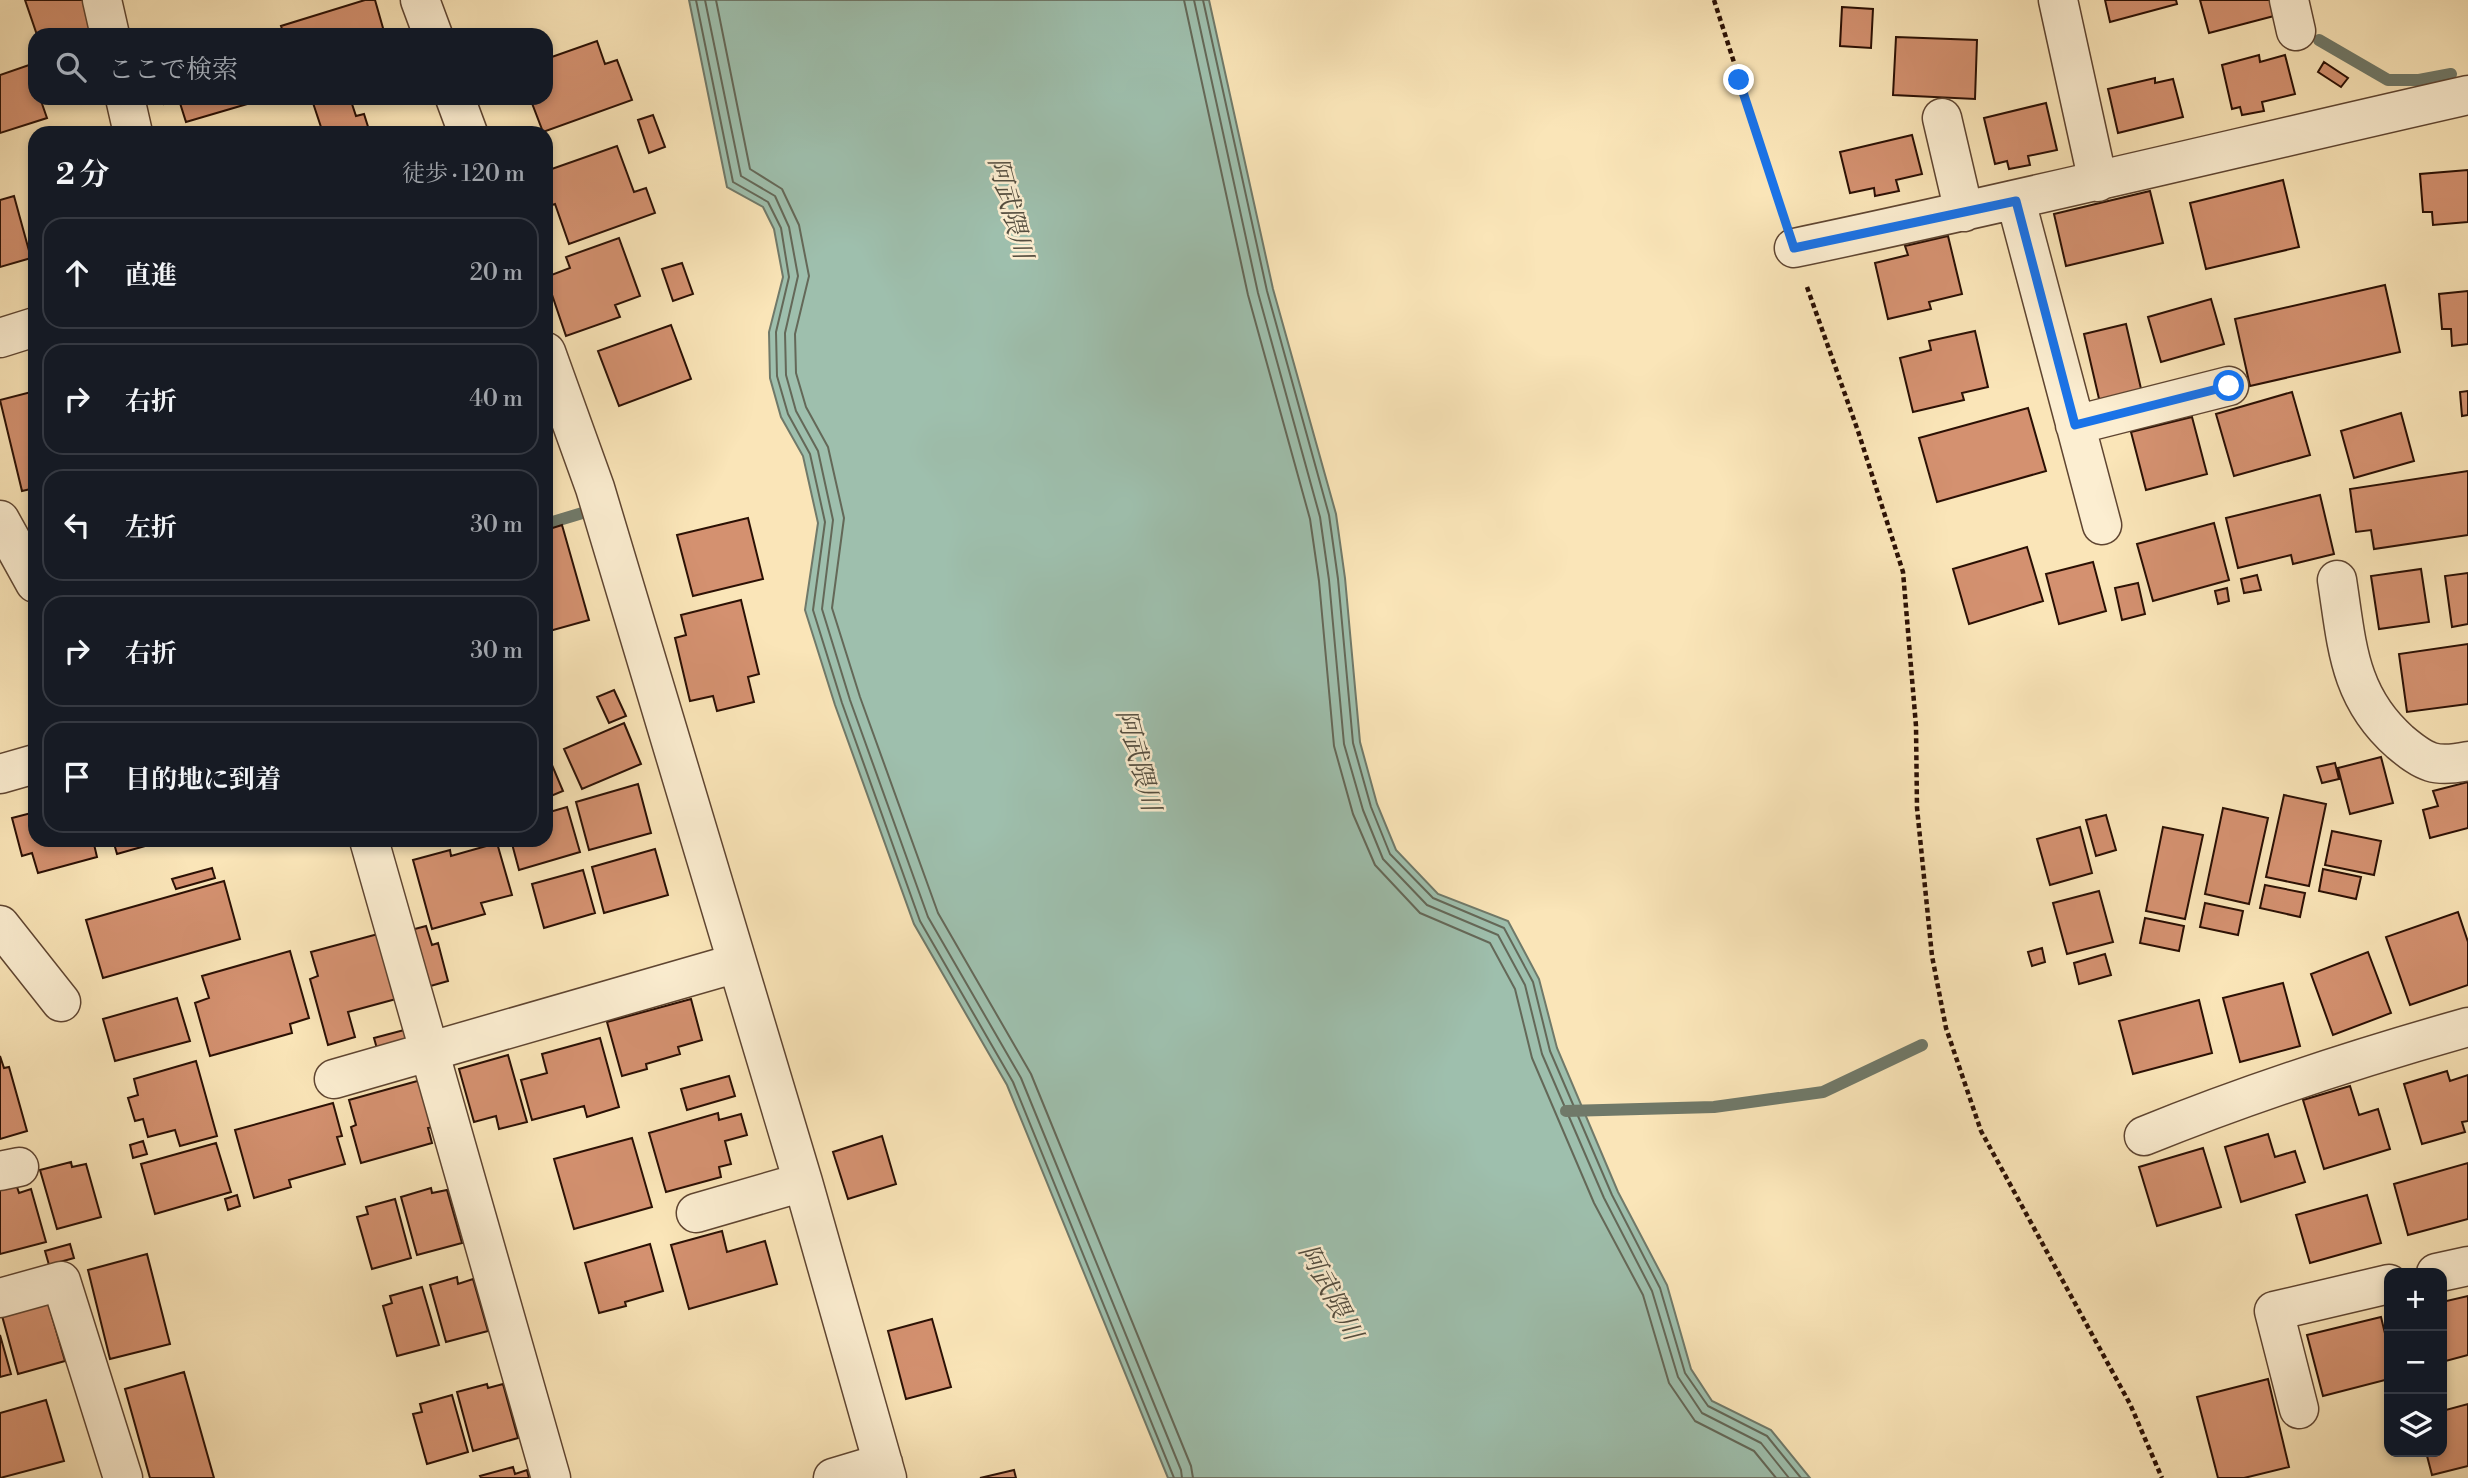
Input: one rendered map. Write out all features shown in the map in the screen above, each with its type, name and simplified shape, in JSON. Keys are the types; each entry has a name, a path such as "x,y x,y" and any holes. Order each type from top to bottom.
{"street":[{"path":"102,0 108,28"},
{"path":"420,0 430,28"},
{"path":"2058,0 2098,182"},
{"path":"1794,248 2016,201 2468,95"},
{"path":"127,105 131,126"},
{"path":"458,105 465,126"},
{"path":"1942,118 1964,212"},
{"path":"2016,201 2102,525"},
{"path":"0,338 28,329"},
{"path":"553,371 595,488 803,1182 885,1471 833,1478"},
{"path":"2075,425 2229,386"},
{"path":"0,520 28,570"},
{"path":"2337,580 2351,668 2369,708 2388,731 2420,759 2446,766 2468,761"},
{"path":"0,774 28,766"},
{"path":"371,847 551,1478"},
{"path":"0,925 61,1002"},
{"path":"334,1079 737,963"},
{"path":"2144,1136 2231,1100 2382,1051 2468,1027"},
{"path":"696,1213 803,1182"},
{"path":"2447,1271 2468,1266"},
{"path":"0,1298 61,1282 123,1478"},
{"path":"2299,1409 2274,1311 2384,1285"}],"path":[{"path":"1714,0 1903,572 1916,726 1917,808 1932,956 1945,1028 1981,1132 2130,1404 2162,1478"}],"water":[{"name":"阿武隈川","path":"689,0 1209,0 1273,289 1336,514 1345,578 1360,742 1377,804 1396,850 1438,894 1508,921 1539,979 1557,1048 1618,1192 1667,1285 1691,1369 1712,1401 1771,1430 1810,1478 1168,1478 1007,1085 914,924 835,705 805,610 818,523 803,456 781,417 770,378 769,332 783,277 774,229 763,207 727,187"}],"building":[{"path":"25,0 84,0 93,28 35,28"},
{"path":"365,0 375,0 383,28 282,28 281,26"},
{"path":"2105,0 2176,0 2177,4 2110,22"},
{"path":"2200,0 2270,0 2274,16 2209,33"},
{"path":"1842,7 1873,9 1871,48 1840,46"},
{"path":"1896,37 1977,40 1975,99 1893,95"},
{"path":"597,41 605,64 617,60 632,100 553,128 553,126 541,126 533,105 553,105 553,57"},
{"path":"2259,55 2260,62 2285,55 2295,94 2262,102 2264,111 2242,115 2240,107 2232,109 2222,65"},
{"path":"2324,62 2348,78 2341,87 2318,72"},
{"path":"28,65 28,105 42,105 47,118 0,133 0,75"},
{"path":"2155,78 2155,83 2173,79 2183,117 2118,133 2108,89"},
{"path":"2046,103 2057,150 2028,156 2030,165 2009,169 2007,161 1995,164 1984,118"},
{"path":"181,105 244,105 186,122"},
{"path":"314,105 352,105 356,116 364,114 368,126 321,126"},
{"path":"653,115 665,147 649,153 638,120"},
{"path":"1912,135 1922,174 1896,180 1899,191 1875,196 1874,188 1850,193 1840,152"},
{"path":"617,146 634,192 646,188 655,213 569,244 555,204 553,205 553,169"},
{"path":"2468,170 2468,222 2433,225 2432,212 2423,212 2420,174"},
{"path":"2283,180 2299,247 2206,269 2190,203"},
{"path":"2150,191 2163,243 2066,266 2054,214"},
{"path":"14,196 28,247 28,259 0,267 0,200"},
{"path":"1948,236 1962,294 1929,302 1931,309 1888,319 1875,263 1908,255 1905,246"},
{"path":"619,238 640,296 615,305 620,317 566,336 553,298 553,274 570,268 566,257"},
{"path":"682,263 693,294 673,301 662,269"},
{"path":"2385,285 2400,352 2250,386 2235,319"},
{"path":"2468,291 2468,344 2452,346 2451,329 2442,329 2439,294"},
{"path":"2211,299 2224,344 2161,362 2148,317"},
{"path":"2126,324 2142,393 2100,403 2084,334"},
{"path":"671,325 691,379 619,406 598,351"},
{"path":"1975,331 1988,387 1962,393 1964,400 1913,412 1900,358 1931,350 1929,341"},
{"path":"2468,391 2468,415 2462,416 2460,392"},
{"path":"2292,392 2310,455 2234,476 2216,414"},
{"path":"28,393 28,490 22,491 0,400"},
{"path":"2028,408 2046,471 1937,502 1919,438"},
{"path":"2401,413 2414,461 2354,478 2341,431"},
{"path":"2192,417 2207,474 2146,490 2131,432"},
{"path":"2468,471 2468,535 2374,549 2371,530 2356,532 2350,489"},
{"path":"2320,495 2334,554 2293,564 2291,555 2238,568 2226,518"},
{"path":"748,518 763,579 693,596 677,535"},
{"path":"2214,523 2229,580 2153,601 2137,544"},
{"path":"562,525 589,620 553,630 553,528"},
{"path":"2027,547 2043,601 1969,624 1953,569"},
{"path":"2093,562 2106,611 2059,624 2046,574"},
{"path":"2421,569 2429,622 2379,629 2371,576"},
{"path":"2468,573 2468,624 2452,627 2445,576"},
{"path":"2257,575 2261,590 2244,593 2241,579"},
{"path":"2138,583 2145,614 2122,620 2115,588"},
{"path":"2227,588 2229,601 2218,604 2215,591"},
{"path":"741,600 759,674 748,677 754,702 717,711 713,696 690,701 675,638 686,635 681,615"},
{"path":"2468,644 2468,704 2407,712 2399,654"},
{"path":"614,690 626,716 609,723 597,697"},
{"path":"624,723 641,764 582,789 564,749"},
{"path":"2381,757 2393,803 2350,814 2338,768"},
{"path":"2335,763 2339,779 2322,783 2317,767"},
{"path":"553,767 563,791 553,795"},
{"path":"2468,782 2468,828 2430,838 2423,810 2438,806 2433,791"},
{"path":"638,784 651,833 589,850 576,802"},
{"path":"2284,795 2326,804 2309,886 2266,877"},
{"path":"567,807 580,852 519,870 513,847 553,847 553,811"},
{"path":"2223,808 2268,818 2249,904 2205,894"},
{"path":"28,814 28,847 95,847 97,857 38,873 32,853 22,856 12,818"},
{"path":"2106,815 2116,850 2096,856 2086,820"},
{"path":"2080,827 2092,873 2050,885 2037,839"},
{"path":"2163,827 2203,835 2185,919 2146,911"},
{"path":"2332,831 2381,841 2374,875 2325,865"},
{"path":"115,847 142,847 117,854"},
{"path":"483,847 498,847 512,895 481,903 485,914 432,929 413,860 450,850 451,856"},
{"path":"655,849 668,895 604,913 592,867"},
{"path":"212,868 215,878 176,889 172,879"},
{"path":"2323,869 2361,877 2356,899 2319,891"},
{"path":"583,870 595,913 544,928 532,884"},
{"path":"224,881 240,939 103,978 86,920"},
{"path":"2265,885 2305,893 2300,917 2260,908"},
{"path":"2099,891 2113,942 2067,954 2053,903"},
{"path":"2205,903 2243,911 2238,935 2200,927"},
{"path":"2458,912 2468,942 2468,985 2410,1005 2386,937"},
{"path":"2145,918 2184,926 2179,951 2140,943"},
{"path":"426,926 432,945 438,943 448,981 427,987 411,930"},
{"path":"378,934 396,999 348,1012 355,1037 328,1045 310,979 318,976 311,952"},
{"path":"2042,948 2045,962 2032,966 2028,952"},
{"path":"290,951 309,1018 290,1024 292,1033 210,1056 195,1003 209,998 202,976"},
{"path":"2368,952 2391,1013 2333,1035 2311,974"},
{"path":"2105,954 2111,975 2079,984 2074,963"},
{"path":"2283,983 2300,1046 2240,1062 2223,998"},
{"path":"177,998 190,1041 115,1061 103,1019"},
{"path":"691,999 702,1040 678,1047 680,1054 646,1064 647,1069 622,1076 607,1022"},
{"path":"2199,1000 2212,1053 2133,1074 2119,1021"},
{"path":"408,1029 413,1046 379,1056 374,1038"},
{"path":"600,1038 619,1107 587,1117 584,1106 532,1120 521,1080 547,1073 542,1054"},
{"path":"508,1055 527,1122 499,1129 496,1116 474,1122 459,1069"},
{"path":"0,1056 4,1068 9,1067 27,1131 0,1139"},
{"path":"196,1061 217,1136 180,1146 175,1130 148,1137 143,1119 135,1121 128,1098 138,1095 134,1079"},
{"path":"2447,1071 2450,1081 2468,1075 2468,1121 2462,1122 2465,1132 2422,1144 2404,1084"},
{"path":"729,1076 735,1096 687,1110 681,1089"},
{"path":"421,1080 434,1127 428,1128 432,1143 361,1163 351,1127 356,1125 349,1100"},
{"path":"2350,1086 2359,1115 2378,1109 2390,1149 2324,1169 2303,1100"},
{"path":"333,1103 342,1136 337,1137 345,1164 289,1180 291,1187 254,1198 235,1130"},
{"path":"718,1113 719,1120 741,1114 747,1135 725,1141 731,1164 719,1167 721,1177 666,1192 649,1133"},
{"path":"2268,1134 2275,1157 2295,1151 2305,1182 2241,1202 2225,1147"},
{"path":"882,1136 896,1184 848,1199 833,1152"},
{"path":"632,1138 652,1207 574,1229 554,1159"},
{"path":"143,1141 147,1154 133,1158 130,1145"},
{"path":"216,1143 231,1192 155,1214 141,1164"},
{"path":"2203,1148 2221,1207 2157,1226 2139,1167"},
{"path":"71,1162 72,1167 86,1164 101,1217 57,1229 40,1170"},
{"path":"2468,1163 2468,1219 2408,1235 2394,1184"},
{"path":"16,1184 19,1193 31,1189 46,1242 0,1254 0,1189"},
{"path":"431,1188 432,1193 447,1190 462,1243 417,1255 401,1197"},
{"path":"237,1195 240,1206 228,1210 225,1199"},
{"path":"2367,1195 2381,1243 2310,1263 2296,1215"},
{"path":"395,1199 411,1258 372,1269 357,1217 368,1214 366,1207"},
{"path":"722,1231 727,1252 765,1241 777,1284 689,1309 671,1245"},
{"path":"70,1244 74,1258 49,1265 45,1251"},
{"path":"650,1244 663,1291 625,1302 626,1306 599,1313 585,1263"},
{"path":"147,1254 170,1344 110,1359 88,1270"},
{"path":"457,1277 458,1284 473,1279 488,1331 446,1342 430,1285"},
{"path":"422,1287 439,1345 397,1356 383,1306 392,1303 390,1296"},
{"path":"2468,1296 2468,1355 2447,1361 2447,1331 2447,1301"},
{"path":"47,1299 65,1361 18,1374 1,1312"},
{"path":"2381,1317 2384,1329 2384,1380 2323,1396 2307,1335"},
{"path":"932,1319 951,1387 906,1399 888,1331"},
{"path":"0,1335 11,1374 0,1377"},
{"path":"184,1372 214,1478 150,1478 125,1389"},
{"path":"2268,1379 2289,1467 2244,1478 2218,1478 2197,1397"},
{"path":"487,1384 488,1388 503,1384 518,1438 473,1451 457,1392"},
{"path":"452,1395 468,1452 427,1464 413,1414 422,1412 420,1404"},
{"path":"46,1400 64,1461 0,1478 0,1413"},
{"path":"2468,1404 2468,1466 2432,1475 2427,1457 2447,1457 2447,1410"},
{"path":"513,1467 515,1474 527,1470 529,1478 480,1476"},
{"path":"1014,1470 1016,1478 980,1478"}],"waterway":[{"path":"2319,40 2388,80 2419,80 2451,74"},
{"path":"553,522 589,511"},
{"path":"1566,1111 1714,1107 1823,1092 1922,1045"}],"route":[{"path":"1739,80 1794,248 2016,201 2075,425 2229,386"}]}
